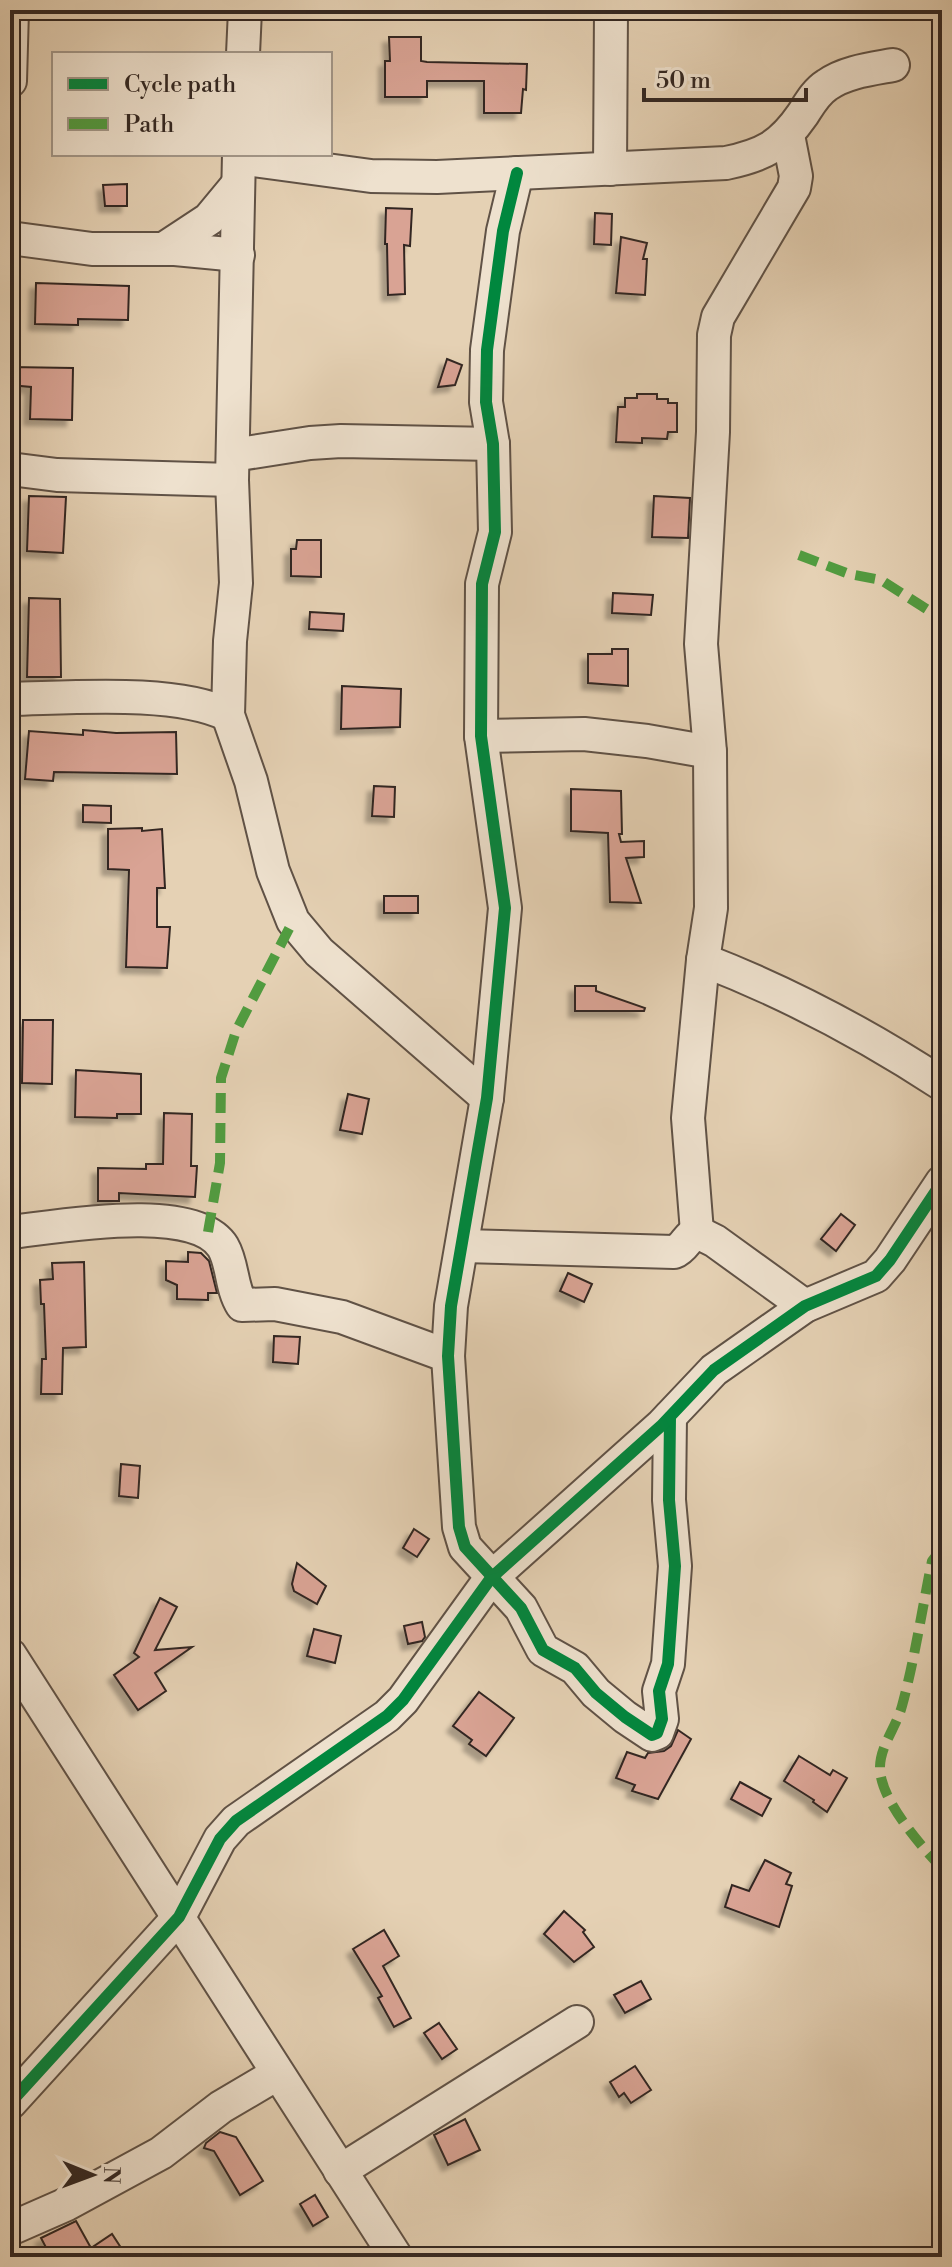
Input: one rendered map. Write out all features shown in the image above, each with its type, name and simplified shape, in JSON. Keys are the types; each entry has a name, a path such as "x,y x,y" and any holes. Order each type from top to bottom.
{"street":[{"path":"10,81 12,10"},
{"path":"243,52 245,10"},
{"path":"610,169 611,10"},
{"path":"239,165 371,176 437,177 726,163 751,158 788,135 818,91 829,83 846,75 893,65"},
{"path":"697,1232 688,1118 711,908 710,752 701,644 713,432 714,335 718,317 794,188 796,176 788,135"},
{"path":"165,248 209,219 239,165"},
{"path":"239,165 233,467 236,583 230,641 228,715 251,781 273,871 293,921 319,952 487,1098"},
{"path":"517,173 503,231 487,350 486,402 493,444 495,532 482,584 481,736 505,908 487,1098 451,1306 448,1356 461,1537 465,1547 491,1578 521,1608 543,1650 575,1668 587,1684 650,1734 657,1733 662,1719 658,1697 668,1664 675,1566 669,1500 670,1417"},
{"path":"10,238 92,249 165,248 238,255"},
{"path":"10,469 57,475 233,467 310,443 341,441 493,444"},
{"path":"10,699 167,700 209,706 228,715"},
{"path":"481,736 584,734 710,752"},
{"path":"703,960 741,974 828,1017 942,1084"},
{"path":"10,2103 179,1917 220,1839 236,1821 387,1716 403,1700 491,1578 670,1417 714,1370 805,1306 876,1276 942,1182"},
{"path":"10,1232 125,1221 184,1223 208,1232 222,1246 242,1305 275,1304 342,1317 448,1356"},
{"path":"463,1246 674,1252 684,1247 697,1232"},
{"path":"697,1232 715,1241 805,1306"},
{"path":"10,1655 396,2257"},
{"path":"340,2171 577,2022"},
{"path":"10,2229 67,2204 161,2153 221,2107 277,2074"}],"building":[{"path":"389,37 421,37 421,61 527,64 521,113 484,113 484,81 427,81 427,97 385,97 385,61 390,61"},
{"path":"127,184 127,206 105,206 103,185"},
{"path":"386,208 412,209 410,246 404,245 405,294 388,295"},
{"path":"595,213 612,214 611,245 594,244"},
{"path":"621,237 647,243 643,259 647,259 645,295 616,293"},
{"path":"36,283 129,286 128,320 78,319 78,325 35,324"},
{"path":"447,359 462,365 455,385 438,387"},
{"path":"10,367 73,368 72,420 30,419 31,387 10,385"},
{"path":"637,394 657,394 657,399 677,403 677,432 668,432 667,439 642,438 642,443 616,442 618,407 625,407 625,398 637,398"},
{"path":"29,496 66,497 63,553 27,551"},
{"path":"654,496 690,498 688,538 652,537"},
{"path":"297,540 321,540 321,577 291,576 291,549 296,549"},
{"path":"613,593 653,595 651,615 612,613"},
{"path":"29,598 60,599 61,677 27,677"},
{"path":"310,612 344,614 343,631 309,629"},
{"path":"612,649 628,649 628,686 588,683 588,654 612,654"},
{"path":"342,686 401,689 400,727 341,729"},
{"path":"83,730 176,732 177,774 54,772 53,781 25,779 29,731 83,735"},
{"path":"374,786 395,787 394,817 372,816"},
{"path":"571,789 621,791 621,842 644,841 644,857 626,858 641,903 610,902 608,833 571,831"},
{"path":"83,805 111,806 111,823 83,822"},
{"path":"142,828 142,831 162,829 165,888 157,888 157,927 170,927 167,968 126,967 129,870 108,869 108,829"},
{"path":"384,896 418,896 418,913 384,913"},
{"path":"575,986 596,986 596,991 645,1008 644,1011 575,1011"},
{"path":"23,1020 53,1020 52,1084 22,1083"},
{"path":"76,1070 141,1074 141,1114 117,1114 117,1118 75,1117"},
{"path":"348,1094 369,1099 362,1134 340,1130"},
{"path":"164,1113 192,1114 191,1166 197,1166 195,1197 119,1193 119,1201 98,1201 98,1168 146,1169 146,1164 163,1164"},
{"path":"841,1214 855,1225 836,1251 821,1239"},
{"path":"188,1252 201,1253 209,1261 217,1293 208,1293 208,1300 177,1299 177,1285 166,1280 166,1261 188,1262"},
{"path":"84,1262 86,1347 63,1348 62,1394 41,1394 42,1359 46,1359 40,1280 53,1279 52,1263"},
{"path":"568,1273 592,1284 584,1302 560,1291"},
{"path":"274,1336 300,1337 298,1364 273,1362"},
{"path":"121,1464 140,1466 138,1498 119,1496"},
{"path":"414,1529 429,1539 417,1557 403,1548"},
{"path":"297,1563 326,1586 317,1604 294,1591 292,1584"},
{"path":"160,1598 177,1607 155,1650 192,1647 155,1673 166,1691 138,1710 114,1675 139,1657 134,1653"},
{"path":"422,1622 425,1637 422,1641 408,1644 404,1626"},
{"path":"314,1629 341,1636 335,1663 307,1656"},
{"path":"479,1692 514,1718 486,1756 469,1744 472,1740 453,1726"},
{"path":"678,1730 691,1739 658,1799 632,1791 635,1785 616,1778 627,1752 645,1758 648,1753 664,1751 671,1746"},
{"path":"799,1756 830,1775 833,1770 847,1778 827,1812 784,1781"},
{"path":"740,1782 771,1799 762,1816 731,1799"},
{"path":"765,1860 791,1873 786,1884 792,1886 779,1927 725,1907 732,1885 749,1891"},
{"path":"564,1911 585,1930 583,1932 594,1947 574,1962 544,1934"},
{"path":"384,1930 399,1956 383,1966 411,2018 394,2027 378,1998 382,1996 353,1949"},
{"path":"641,1981 651,1999 625,2013 614,1995"},
{"path":"439,2023 457,2049 442,2059 424,2033"},
{"path":"635,2066 651,2090 631,2103 624,2093 619,2097 610,2082"},
{"path":"465,2119 480,2150 448,2165 434,2135"},
{"path":"220,2132 236,2137 263,2181 240,2195 214,2151 204,2148"},
{"path":"315,2195 328,2217 313,2226 300,2204"},
{"path":"76,2221 91,2248 112,2234 127,2257 51,2257 41,2238"}],"marked path":[{"path":"799,555 849,574 881,580 942,619"},
{"path":"208,1232 220,1163 221,1078 236,1031 293,921"},
{"path":"942,1548 932,1561 907,1688 880,1762 882,1782 895,1809 942,1868"}],"cycle path":[{"path":"517,173 503,231 487,350 486,402 493,444 495,532 482,584 481,736 505,908 487,1098 451,1306 448,1356 459,1527 465,1547 521,1608 543,1650 575,1668 596,1693 652,1735 657,1733 662,1719 659,1691 668,1664 675,1566 669,1500 670,1417"},
{"path":"10,2103 179,1917 220,1839 236,1821 387,1716 403,1700 491,1578 661,1426 714,1370 805,1306 876,1276 942,1182"}]}
